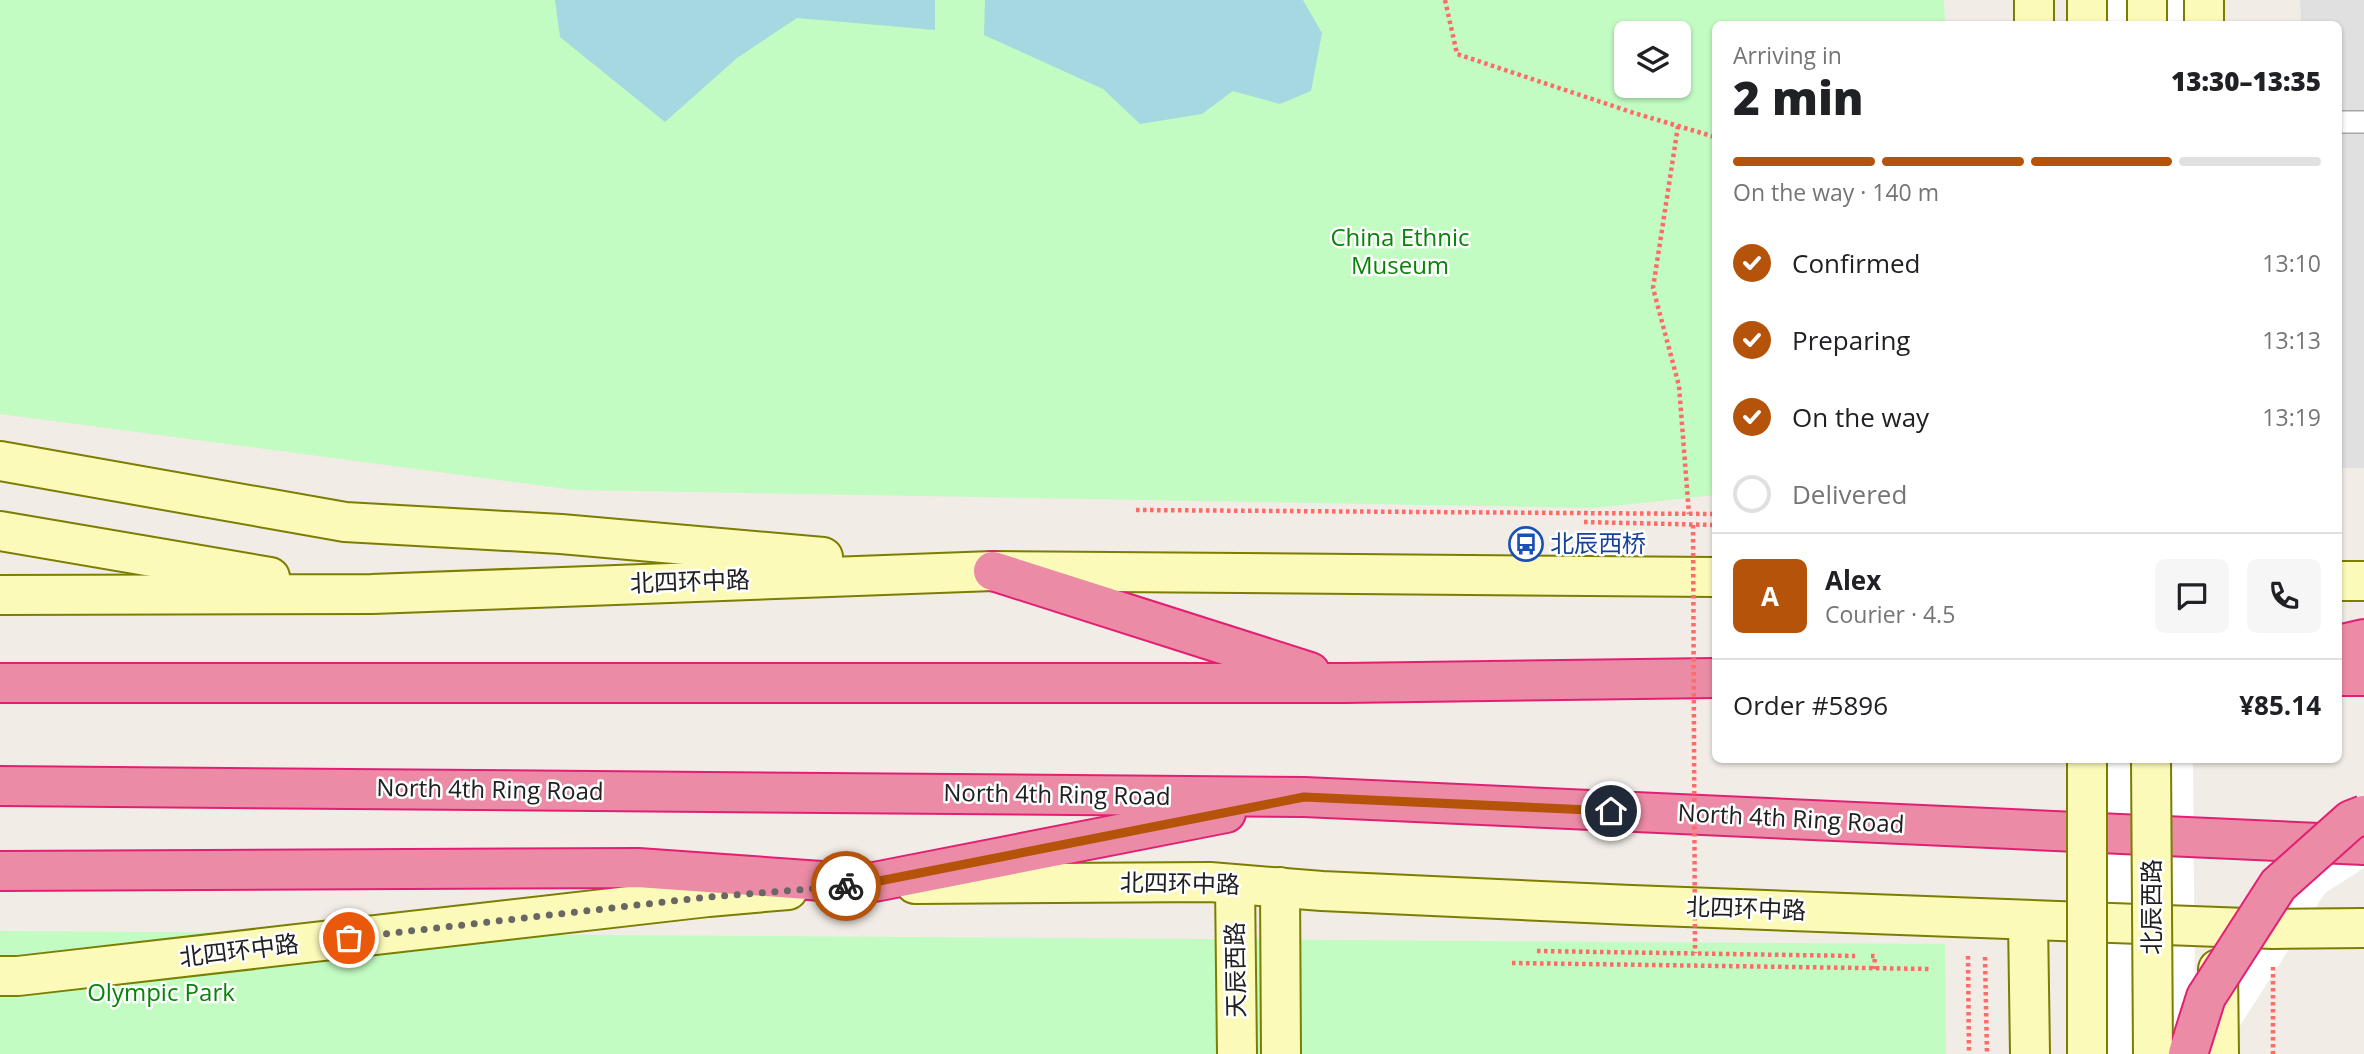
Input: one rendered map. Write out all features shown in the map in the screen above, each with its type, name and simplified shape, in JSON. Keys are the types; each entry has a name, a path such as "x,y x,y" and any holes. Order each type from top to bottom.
{"highway":[{"path":"993,571 1345,683"},
{"path":"2342,644 2364,639"},
{"path":"2342,676 2364,677"},
{"path":"0,683 1345,683 1712,678"},
{"name":"North 4th Ring Road","path":"0,786 1304,797 2364,845"},
{"path":"0,871 638,867 864,884 1304,797"},
{"path":"2188,1054 2206,997 2278,885 2351,820 2364,815"}],"street":[{"path":"2034,0 2034,21"},
{"path":"2087,0 2087,21"},
{"path":"2147,0 2147,21"},
{"path":"2204,0 2204,21"},
{"path":"0,461 345,522 561,534 993,571"},
{"path":"0,531 372,594"},
{"name":"北四环中路","path":"0,595 372,594 993,571 1712,576"},
{"path":"2342,581 2364,581"},
{"path":"2087,763 2087,1054"},
{"name":"北辰西路","path":"2151,763 2153,1054"},
{"name":"北四环中路","path":"0,976 708,897 864,884 1210,882 1631,905 2273,929 2364,928"},
{"name":"天辰西路","path":"1235,885 1237,1054"},
{"name":"天辰西路","path":"1280,887 1281,1054"},
{"path":"2028,920 2030,1054"},
{"path":"2217,927 2219,1054"}],"lane":[{"path":"2342,122 2364,121"}],"path":[{"path":"1445,0 1457,54 1712,136"},
{"path":"1678,126 1653,288 1679,386 1689,514"},
{"path":"1136,510 1712,514"},
{"path":"1584,522 1712,526"},
{"path":"1693,525 1695,953"},
{"path":"1967,917 1969,1054"},
{"path":"2273,929 2273,1054"},
{"path":"1537,951 1875,956 1874,969"},
{"path":"1984,954 1987,1054"},
{"path":"1512,963 1932,969"}],"green space":[{"name":"China Ethnic Museum","path":"0,0 1944,0 1945,21 1712,21 1712,495 1595,508 575,490 0,414"},
{"name":"Olympic Park","path":"0,931 1945,944 1946,1054 0,1054"}],"shaded area":[{"path":"2300,0 2364,0 2364,468 2342,468 2342,21 2301,21"}],"water":[{"path":"555,0 935,0 935,30 797,18 737,58 665,122 560,37"},
{"path":"985,0 1303,0 1322,33 1311,91 1280,104 1233,91 1202,114 1140,124 1103,89 984,35"}],"pier":[{"path":"2099,0 2195,0 2194,21 2099,21"},
{"path":"2096,763 2193,763 2195,999 2364,806 2364,868 2325,893 2234,1035 2231,1054 2094,1054"}],"way so far":[{"path":"349,938 708,897 846,886"}],"place":[{"name":"北辰西桥","path":"1526,544"}],"route":[{"path":"846,886 1304,797 1611,811"}]}
